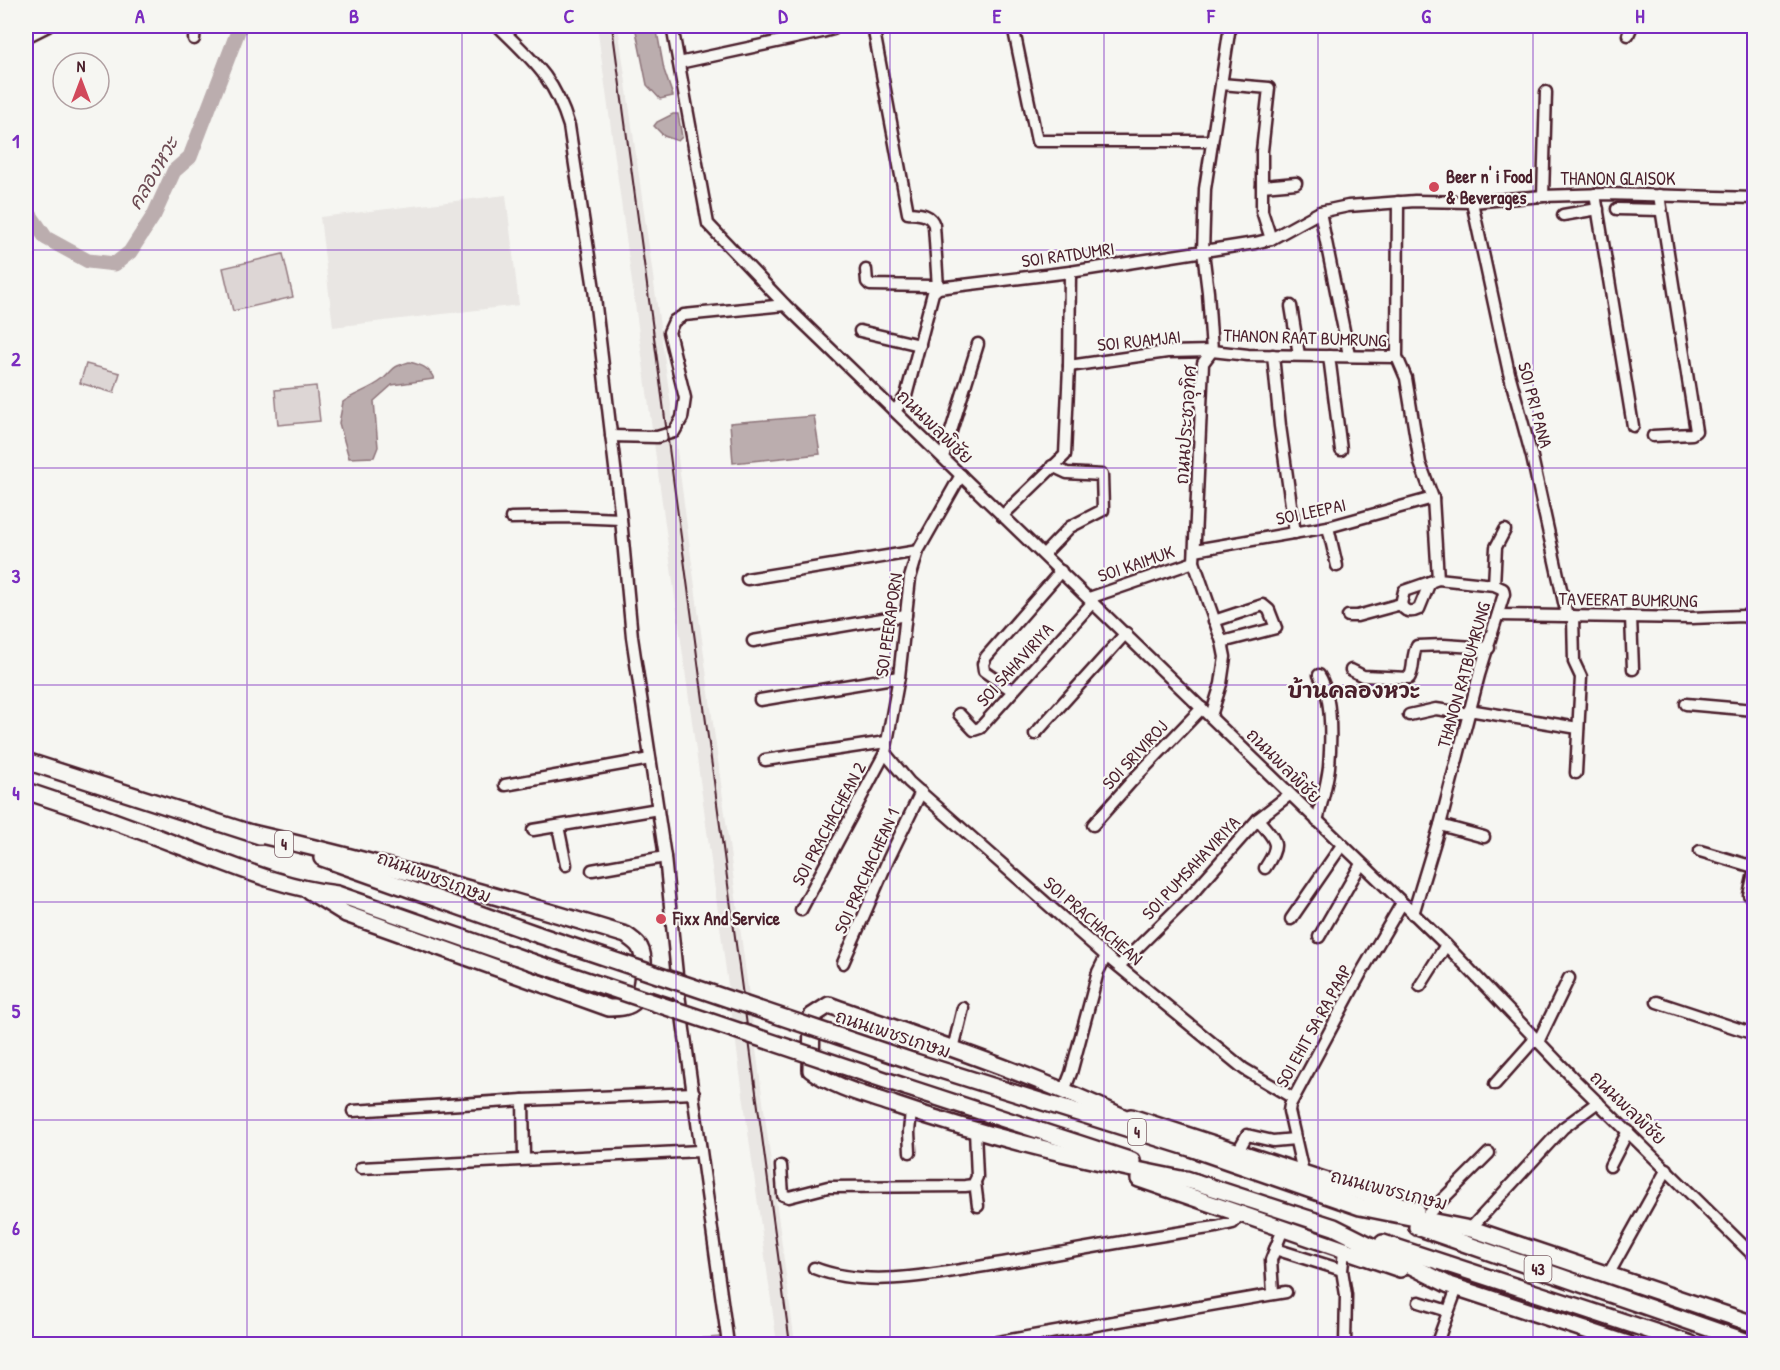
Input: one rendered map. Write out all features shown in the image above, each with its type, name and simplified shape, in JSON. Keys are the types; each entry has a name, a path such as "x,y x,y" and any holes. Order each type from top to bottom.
{"highway":[{"name":"ถนนเพชรเกษม","path":"26,761 252,833 539,935 912,1061 1190,1148 1360,1207 1473,1230 1755,1324"},
{"name":"4","path":"26,791 116,821 270,880 309,891 337,894 906,1087 1334,1227 1453,1286 1628,1344"},
{"path":"252,833 373,861 496,895 626,935 640,946 643,958 642,982 636,1000 623,1008 609,1008 346,914 309,891"},
{"path":"1190,1148 1064,1091 953,1048 829,1005 812,1016 811,1070 828,1082 975,1131 1088,1161 1196,1182"},
{"path":"1111,1111 1303,1172 1473,1230"},
{"path":"1088,1161 1344,1251 1453,1286"},
{"name":"43","path":"1360,1207 1755,1344"},
{"name":"43","path":"1334,1227 1691,1344"}],"street":[{"path":"26,37 48,26"},
{"path":"194,39 195,26"},
{"path":"498,26 542,70 561,101 569,126 594,289 621,519 632,638 665,857 679,994 728,1344"},
{"name":"ถนนพลพิชัย","path":"672,26 708,224 784,305 1126,633 1289,795 1446,945 1598,1102 1755,1256"},
{"path":"679,63 822,33 835,26"},
{"path":"873,26 908,213 926,215 934,225 938,288 933,293 906,396 896,411"},
{"path":"1013,26 1037,141 1212,141"},
{"name":"ถนนประชาอุทิศ","path":"1211,716 1221,684 1225,657 1222,642 1194,562 1203,363 1212,351 1203,252 1205,189 1230,26"},
{"path":"1221,84 1269,88 1262,151 1262,212 1271,239"},
{"path":"1543,196 1546,92"},
{"path":"1262,186 1296,183"},
{"path":"1595,194 1633,426"},
{"name":"THANON GLAISOK","path":"1203,252 1271,239 1320,212 1348,206 1398,202 1472,202 1595,194 1755,198"},
{"path":"1653,436 1692,434 1696,431 1659,195"},
{"path":"1398,202 1397,357 1406,378 1420,464 1433,498 1434,580 1419,609 1408,612 1403,609 1401,604 1404,591 1434,580"},
{"name":"SOI PRI PANA","path":"1472,202 1509,373 1532,457 1570,616 1574,662 1581,677 1575,773"},
{"path":"1563,215 1598,209"},
{"path":"1617,209 1661,210"},
{"path":"1320,212 1349,355"},
{"name":"SOI RATDUMRI","path":"866,270 867,282 870,285 938,288 1070,272 1203,252"},
{"path":"1002,516 1065,455 1070,366 1070,272"},
{"path":"611,436 657,437 674,432 682,418 684,398 669,332 674,321 684,315 784,305"},
{"path":"1291,306 1299,355"},
{"path":"860,331 920,345"},
{"path":"943,457 978,344"},
{"name":"THANON RAAT BUMRUNG","path":"1212,351 1273,355 1397,357"},
{"name":"SOI RUAMJAI","path":"1070,366 1167,352 1212,351"},
{"path":"1273,355 1295,533"},
{"path":"1329,356 1341,450"},
{"path":"1044,554 1070,527 1103,510 1102,475 1067,473 1052,466"},
{"name":"SOI PEERAPORN","path":"885,753 899,676 910,578 918,551 961,475"},
{"name":"SOI LEEPAI","path":"1195,550 1328,527 1433,498"},
{"path":"511,518 621,519"},
{"path":"1328,527 1337,566"},
{"path":"1494,585 1496,547 1505,530"},
{"path":"747,579 774,570 918,551"},
{"name":"SOI KAIMUK","path":"1091,600 1194,562"},
{"path":"1013,691 984,670 983,664 986,657 1061,572"},
{"name":"THANON RATBUMRUNG","path":"1413,914 1504,594 1503,589 1494,585 1434,580"},
{"name":"SOI SAHAVIRIYA","path":"958,714 974,730 977,730 1091,600"},
{"path":"1348,616 1401,604"},
{"path":"1214,621 1263,605 1269,610 1276,628 1222,642"},
{"path":"753,640 906,615"},
{"name":"TAVEERAT BUMRUNG","path":"1498,615 1743,616 1755,623"},
{"path":"1631,617 1633,669"},
{"path":"1035,734 1126,633"},
{"path":"1351,670 1363,676 1405,679 1412,674 1414,651 1417,646 1489,648"},
{"path":"1317,821 1329,767 1328,696 1318,675"},
{"path":"760,700 899,676"},
{"path":"1686,704 1755,710"},
{"name":"SOI SRIVIROJ","path":"1094,825 1131,782 1202,708"},
{"path":"1409,715 1436,709 1578,728"},
{"path":"765,760 886,742"},
{"name":"SOI PRACHACHEAN","path":"885,753 921,792 1106,956 1244,1069 1293,1098"},
{"name":"SOI PRACHACHEAN 2","path":"801,910 885,753"},
{"path":"505,785 650,759"},
{"name":"SOI PRACHACHEAN 1","path":"843,963 921,792"},
{"name":"SOI PUMSAHAVIRIYA","path":"1119,966 1190,896 1258,819 1289,795"},
{"path":"533,830 657,809"},
{"path":"1258,819 1276,846 1265,868"},
{"path":"1440,825 1484,837"},
{"path":"558,826 566,865"},
{"path":"1291,919 1342,845"},
{"path":"1700,851 1755,867"},
{"path":"592,870 665,857"},
{"path":"1319,937 1361,864"},
{"path":"1752,896 1755,873"},
{"name":"SOI EHIT SA RA PAAP","path":"1303,1172 1289,1111 1293,1098 1402,903"},
{"path":"1420,986 1446,945"},
{"path":"1064,1091 1098,972 1106,956"},
{"path":"1495,1084 1537,1040 1569,978"},
{"path":"642,982 679,994"},
{"path":"1657,1002 1755,1034"},
{"path":"953,1048 963,1008"},
{"path":"353,1111 523,1100 694,1093"},
{"path":"523,1100 524,1158"},
{"path":"1473,1230 1563,1128 1598,1102"},
{"path":"910,1152 911,1111"},
{"path":"975,1131 978,1177 975,1182 978,1206"},
{"path":"1610,1166 1628,1131"},
{"path":"1239,1151 1248,1135 1273,1141 1295,1139"},
{"path":"361,1168 524,1158 700,1151"},
{"path":"1428,1214 1489,1153"},
{"path":"781,1166 783,1195 789,1197 828,1188 965,1186 975,1182"},
{"path":"1608,1275 1641,1212 1667,1169"},
{"path":"814,1268 829,1274 877,1278 925,1275 1216,1227 1233,1222 1240,1214"},
{"path":"1273,1293 1271,1260 1284,1229"},
{"path":"1275,1249 1342,1270"},
{"path":"1344,1251 1342,1270 1346,1295 1345,1344"},
{"path":"1438,1340 1448,1311 1453,1286"},
{"path":"987,1344 1286,1292"},
{"path":"1419,1302 1448,1311"}],"shaded area":[{"path":"597,26 618,26 671,405 795,1344 777,1344"},
{"path":"635,26 656,26 664,70 673,96 660,99 647,85"},
{"path":"673,114 678,114 682,137 678,141 664,136 654,126"},
{"path":"506,195 519,305 333,327 320,217"},
{"path":"283,254 293,297 233,311 223,268"},
{"path":"409,362 424,367 434,379 392,385 374,401 378,447 374,457 349,458 339,423 343,402 378,383 395,367"},
{"path":"86,364 120,373 114,393 80,383"},
{"path":"316,386 320,421 278,425 275,390"},
{"path":"814,416 820,454 733,463 730,423"},
{"path":"721,1337 722,1344 637,1344 637,1343"}],"waterway":[{"name":"คลองหวะ","path":"26,209 46,238 88,261 115,264 130,252 154,215 174,171 190,157 240,26"}],"railway":[{"path":"612,26 790,1344"}],"place":[{"name":"Beer n' i Food & Beverages","path":"1434,187"},
{"name":"Fixx And Service","path":"661,919"}],"district":[{"name":"บ้านคลองหวะ","path":"1354,691"}]}
